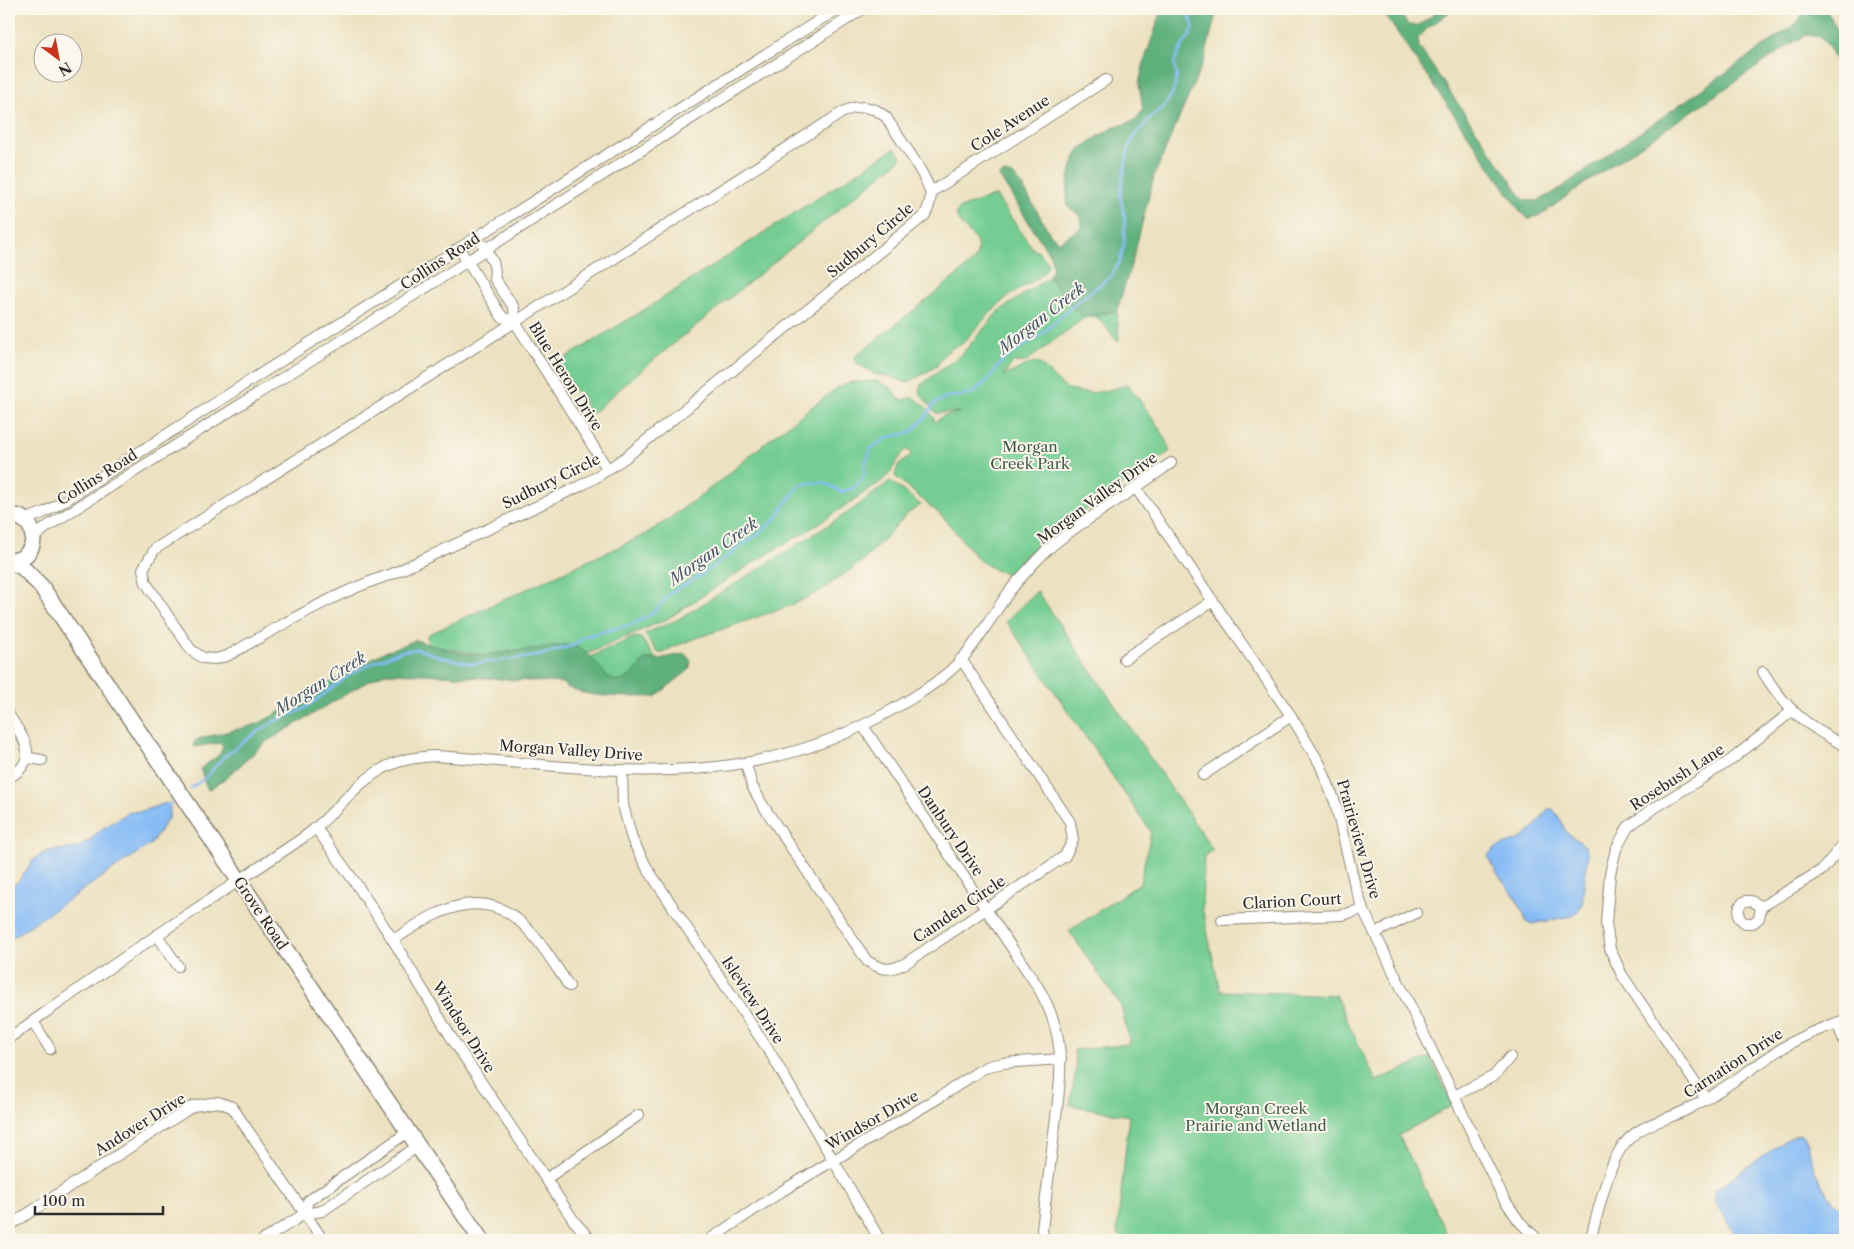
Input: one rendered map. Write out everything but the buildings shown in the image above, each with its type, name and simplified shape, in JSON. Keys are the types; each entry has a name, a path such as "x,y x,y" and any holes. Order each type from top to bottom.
{"street":[{"name":"Collins Road","path":"25,520 45,512 837,9"},
{"name":"Collins Road","path":"32,544 48,526 486,250 863,9"},
{"name":"Cole Avenue","path":"930,192 1106,80"},
{"name":"Sudbury Circle","path":"865,107 876,110 886,117 925,179 930,192 928,210 914,224 596,478 397,571 341,593 227,656 215,659 203,658 191,650 146,583 144,569 148,558 155,549 843,112 853,108 865,107"},
{"name":"Blue Heron Drive","path":"478,236 493,262 494,278 514,308 515,322 608,470"},
{"name":"Blue Heron Drive","path":"459,248 502,317 515,322"},
{"name":"Morgan Valley Drive","path":"9,1038 316,828 356,788 386,767 416,758 436,756 622,771 683,771 746,764 790,754 863,726 922,693 961,659 1010,590 1040,557 1086,520 1172,463"},
{"name":"Prairieview Drive","path":"1136,488 1309,744 1328,782 1335,802 1355,886 1363,909 1504,1199 1518,1221 1538,1240"},
{"path":"9,514 25,520"},
{"name":"Grove Road","path":"25,520 31,528 32,564 41,586"},
{"path":"9,561 24,557 32,544"},
{"name":"Grove Road","path":"9,561 22,567 41,586 482,1240"},
{"path":"1124,659 1213,602"},
{"name":"Camden Circle","path":"746,764 752,786 762,804 866,961 880,968 895,969 1065,856 1073,840 1070,822 961,659"},
{"path":"1763,672 1778,695 1792,711 1822,734 1845,746"},
{"name":"Rosebush Lane","path":"1706,1099 1622,975 1610,949 1606,923 1610,874 1616,849 1628,827 1648,812 1736,757 1792,711"},
{"path":"9,715 26,744 28,758 19,772 9,778"},
{"path":"1203,775 1291,716"},
{"name":"Danbury Drive","path":"863,726 1043,995 1053,1020 1061,1059 1061,1072 1042,1229 1043,1240"},
{"path":"28,758 42,760"},
{"name":"Isleview Drive","path":"622,771 623,805 632,839 647,868 771,1054 880,1240"},
{"name":"Windsor Drive","path":"316,828 393,940 451,1037 574,1221 591,1240"},
{"path":"1761,907 1822,870 1845,842"},
{"path":"393,940 438,913 459,906 484,905 507,912 525,924 539,940 569,986"},
{"name":"Clarion Court","path":"1222,920 1342,915 1363,909"},
{"path":"1375,933 1416,913"},
{"path":"157,935 178,966"},
{"path":"1841,1021 1845,1043"},
{"name":"Carnation Drive","path":"1590,1240 1613,1162 1622,1146 1634,1134 1648,1125 1690,1109 1789,1044 1809,1033 1841,1021"},
{"path":"32,1022 50,1049"},
{"path":"1454,1096 1494,1076 1510,1057"},
{"name":"Windsor Drive","path":"709,1240 782,1191 918,1111 989,1066 1011,1062 1061,1059"},
{"name":"Andover Drive","path":"9,1226 193,1106 218,1102 232,1107 323,1240"},
{"path":"546,1179 639,1115"},
{"path":"304,1214 308,1202 408,1132"},
{"path":"264,1240 304,1214 322,1211 418,1146"}],"green space":[{"path":"1162,9 1217,9 1205,58 1154,176 1134,255 1117,311 1084,318 1070,304 1049,277 1053,269 1051,257 999,176 1004,173 1013,175 1020,182 1051,235 1059,242 1081,228 1081,216 1068,207 1067,200 1069,176 1074,160 1082,148 1111,129 1132,121 1143,110 1139,84 1144,62"},
{"path":"1381,9 1397,9 1408,25 1419,25 1441,9 1454,9 1428,28 1418,38 1419,47 1524,200 1537,201 1553,193 1797,23 1804,13 1804,9 1826,9 1845,45 1845,77 1829,47 1821,37 1807,35 1541,215 1528,219 1521,212"},
{"path":"895,148 902,158 639,372 594,412 591,413 589,411 560,367 559,362 652,305"},
{"path":"996,196 1033,249 1040,253 1048,263 1045,271 998,305 961,345 955,346 943,355 937,366 911,381 906,383 892,377 874,374 857,363 854,357 974,261 977,253 975,240 962,225 956,213 960,208"},
{"name":"Morgan Creek Park","path":"1049,277 1070,304 1084,318 1025,362 1012,363 1004,376 1029,364 1039,363 1062,385 1077,392 1104,391 1128,384 1159,428 1165,438 1169,452 1063,527 1024,561 1006,580 1005,572 997,571 979,560 943,517 895,476 898,466 911,455 911,452 907,450 904,451 889,474 882,481 812,528 751,564 667,619 587,654 569,645 482,655 428,645 427,635 642,536 666,521 720,481 771,438 837,388 851,382 878,381 891,388 899,399 903,400 912,397 919,401 926,407 935,422 943,416 960,412 936,413 921,395 919,390 921,385 963,353 998,312"},
{"path":"1117,311 1119,340 1117,341 1100,320 1094,316"},
{"path":"890,481 921,505 907,514 865,559 819,592 789,606 691,640 664,653 658,653 645,635 677,620 778,557 849,512"},
{"name":"Morgan Creek Prairie and Wetland","path":"1037,591 1213,850 1204,856 1202,907 1220,991 1335,995 1376,1081 1430,1057 1453,1105 1399,1135 1450,1240 1123,1240 1117,1232 1129,1116 1070,1105 1076,1067 1074,1050 1130,1044 1121,1006 1069,931 1140,883 1151,832 1006,621"},
{"path":"635,637 641,638 656,659 645,659 628,678 617,681 612,680 604,674 590,657"},
{"path":"416,640 440,648 474,655 570,645 582,650 606,675 614,680 622,681 632,674 645,659 685,654 691,661 689,670 655,697 593,695 580,692 562,683 385,673 363,684 266,742 226,778 208,790 200,769 219,755 223,747 220,743 194,747 194,742 198,739 258,724 382,653"}],"water":[{"path":"166,803 170,808 169,817 151,844 9,940 9,890 21,878 33,860 47,851 77,848 129,812 142,811"},
{"path":"1548,809 1553,809 1566,832 1585,846 1588,853 1582,904 1573,916 1531,924 1526,922 1519,904 1497,874 1488,857 1496,848 1518,840 1527,834"},
{"path":"1800,1134 1806,1139 1812,1162 1821,1183 1829,1196 1845,1211 1845,1233 1829,1240 1739,1240 1715,1201 1715,1190 1787,1139"}],"waterway":[{"name":"Morgan Creek","path":"191,788 205,778 225,756 250,737 275,721 304,709 348,676 374,662 402,651 418,649 441,657 472,664 538,656 574,645 586,636 633,624 652,614 672,592 695,579 760,533 775,519 799,485 821,482 841,492 854,488 863,478 865,464 871,449 886,438 911,432 925,418 933,405 946,397 970,395 987,381 1003,360 1043,333 1076,303 1110,277 1120,261 1124,244 1125,219 1120,195 1128,151 1134,136 1148,120 1165,106 1173,92 1177,77 1174,63 1193,27 1188,9"},
{"name":"Morgan Creek","path":"165,808 171,803"}]}
